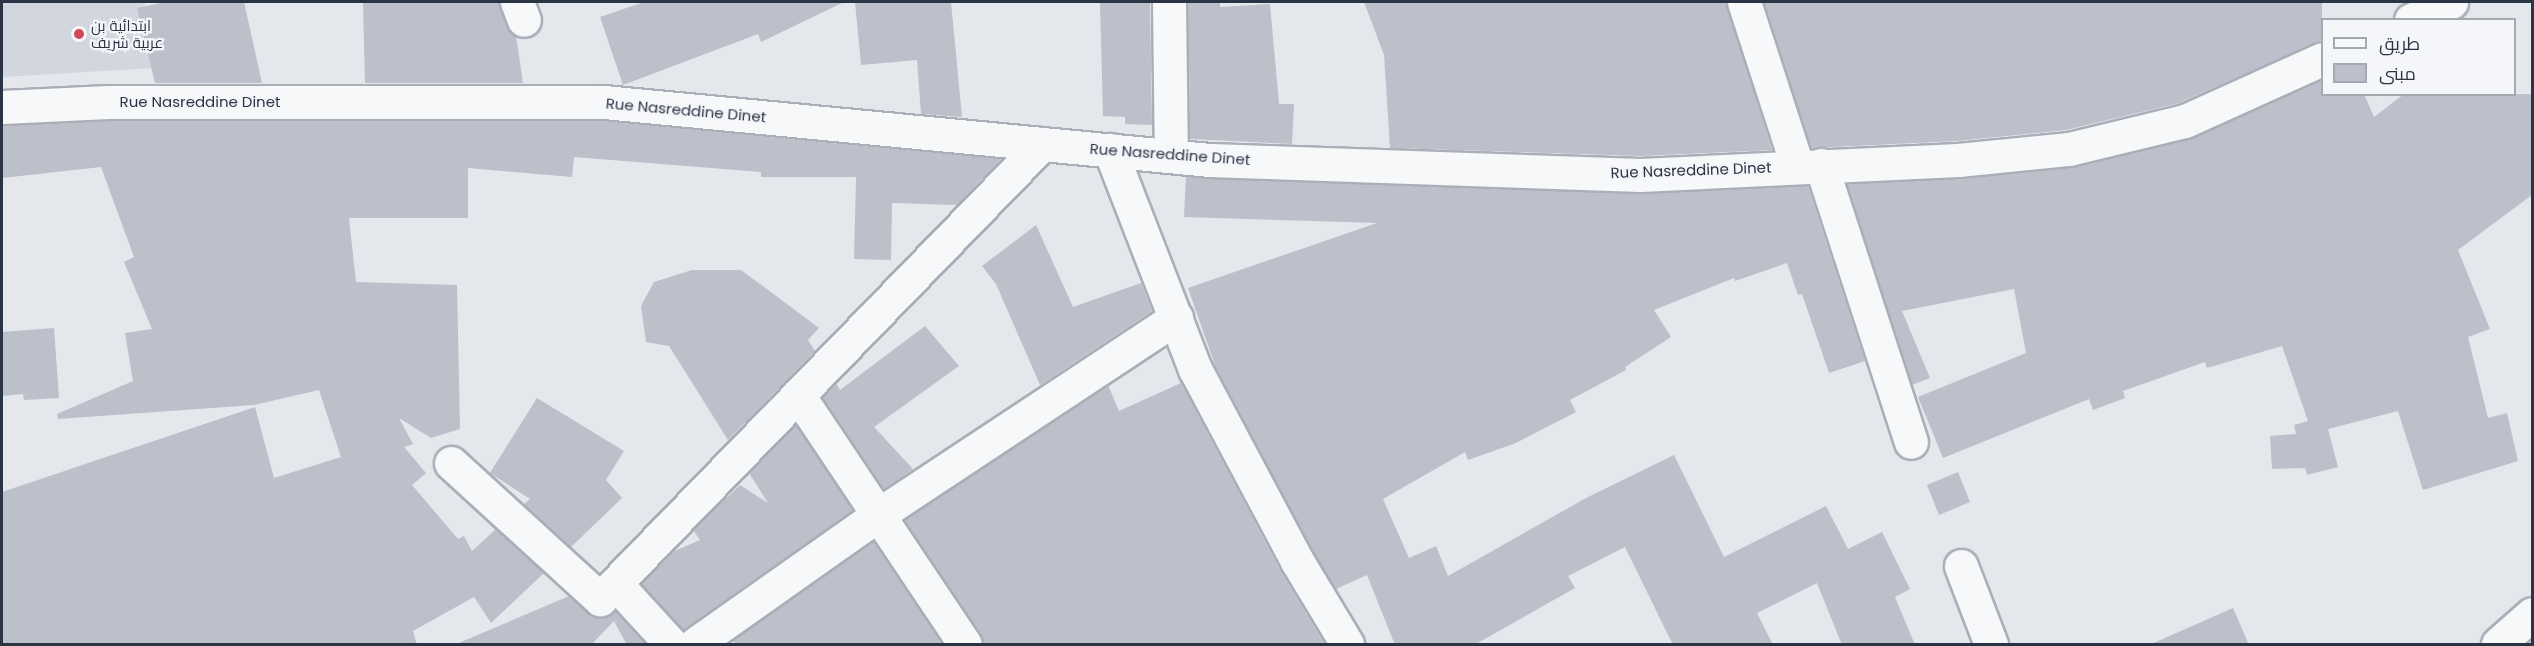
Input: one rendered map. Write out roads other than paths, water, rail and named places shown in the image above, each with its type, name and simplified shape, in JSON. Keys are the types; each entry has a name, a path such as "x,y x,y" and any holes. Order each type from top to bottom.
{"street":[{"path":"1169,2 1171,156"},
{"path":"1744,2 1809,165 1911,442"},
{"path":"2415,18 2451,2"},
{"name":"Rue Nasreddine Dinet","path":"2,107 108,102 604,102 1171,156 1640,175 1809,165 1958,160 2069,149 2185,121 2321,59"},
{"path":"451,463 600,599 1042,144"},
{"path":"1110,150 1195,369 1297,561 1347,645"},
{"path":"694,645 881,513 1176,318"},
{"path":"798,395 881,513 965,645"},
{"path":"1961,566 1991,645"},
{"path":"616,584 671,645"},
{"path":"2498,645 2532,614"}],"place":[{"name":"ابتدائية بن عربية شريف","path":"79,34"}]}
